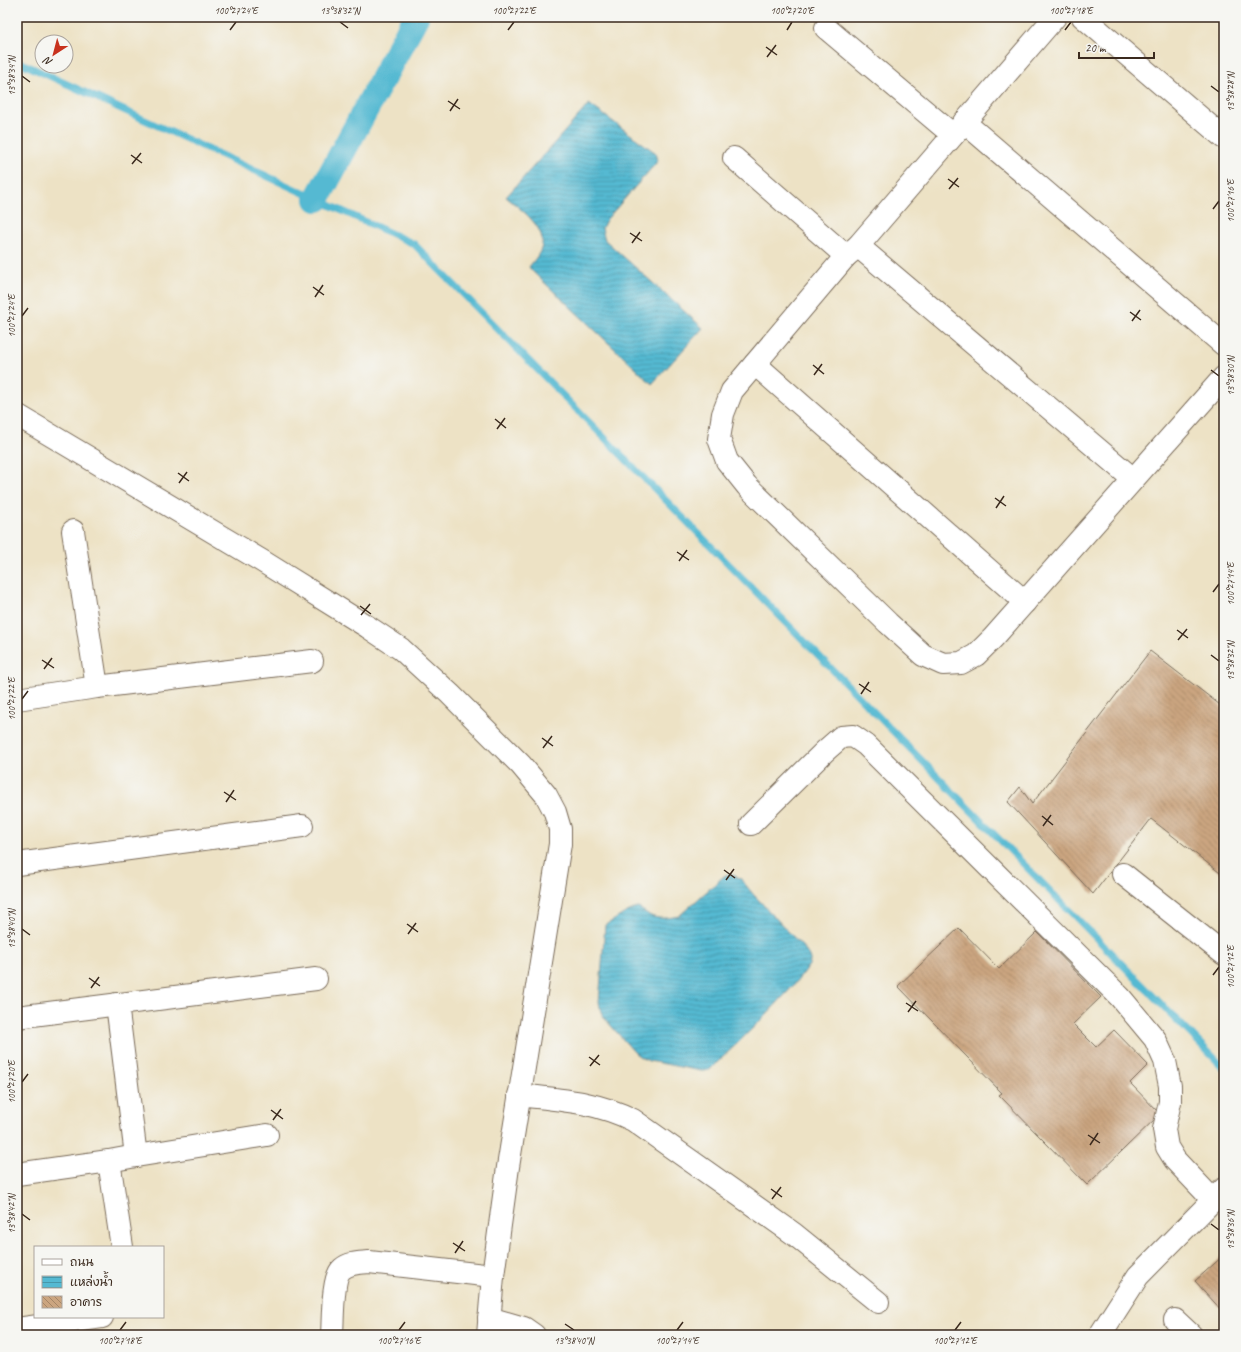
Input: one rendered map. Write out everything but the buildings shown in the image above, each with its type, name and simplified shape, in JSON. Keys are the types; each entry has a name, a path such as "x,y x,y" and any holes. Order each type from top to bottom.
{"street":[{"path":"1055,17 732,391 724,414 719,439 727,461 747,486 923,655 943,664 961,664 976,655 1025,602 1224,377"},
{"path":"1083,17 1224,138"},
{"path":"826,28 958,129 1224,345"},
{"path":"734,158 852,251 1133,479"},
{"path":"755,364 1025,602"},
{"path":"17,415 262,561 401,649 450,694 521,765 546,795 555,812 560,829 560,844 519,1095 493,1276 488,1326 524,1328 534,1335"},
{"path":"73,531 97,687"},
{"path":"17,699 97,687 312,661"},
{"path":"751,824 841,737 852,736 866,744 1120,997 1155,1039 1165,1061 1170,1086 1170,1102 1164,1130 1167,1147 1175,1160 1219,1194 1138,1276 1100,1335"},
{"path":"17,864 302,826"},
{"path":"1123,874 1224,954"},
{"path":"17,1017 316,978"},
{"path":"117,1004 136,1156"},
{"path":"519,1095 568,1100 594,1105 614,1111 633,1120 794,1234 878,1302"},
{"path":"17,1174 109,1161 267,1135"},
{"path":"109,1161 122,1246"},
{"path":"332,1335 336,1278 342,1269 354,1263 369,1262 493,1276"},
{"path":"17,1329 95,1318"},
{"path":"1175,1320 1191,1335"}],"water":[{"path":"589,104 656,153 658,160 606,220 602,228 605,240 703,328 652,384 532,271 529,267 539,254 542,245 542,238 535,224 530,218 506,197"},
{"path":"729,874 740,878 802,946 809,956 810,962 796,983 782,998 710,1069 701,1071 649,1061 642,1058 635,1053 605,1019 601,1012 599,1002 605,925 629,911 638,908 656,918 679,916 724,876"}],"waterway":[{"path":"317,199 416,17"},
{"path":"17,61 414,244 1224,1068"}]}
